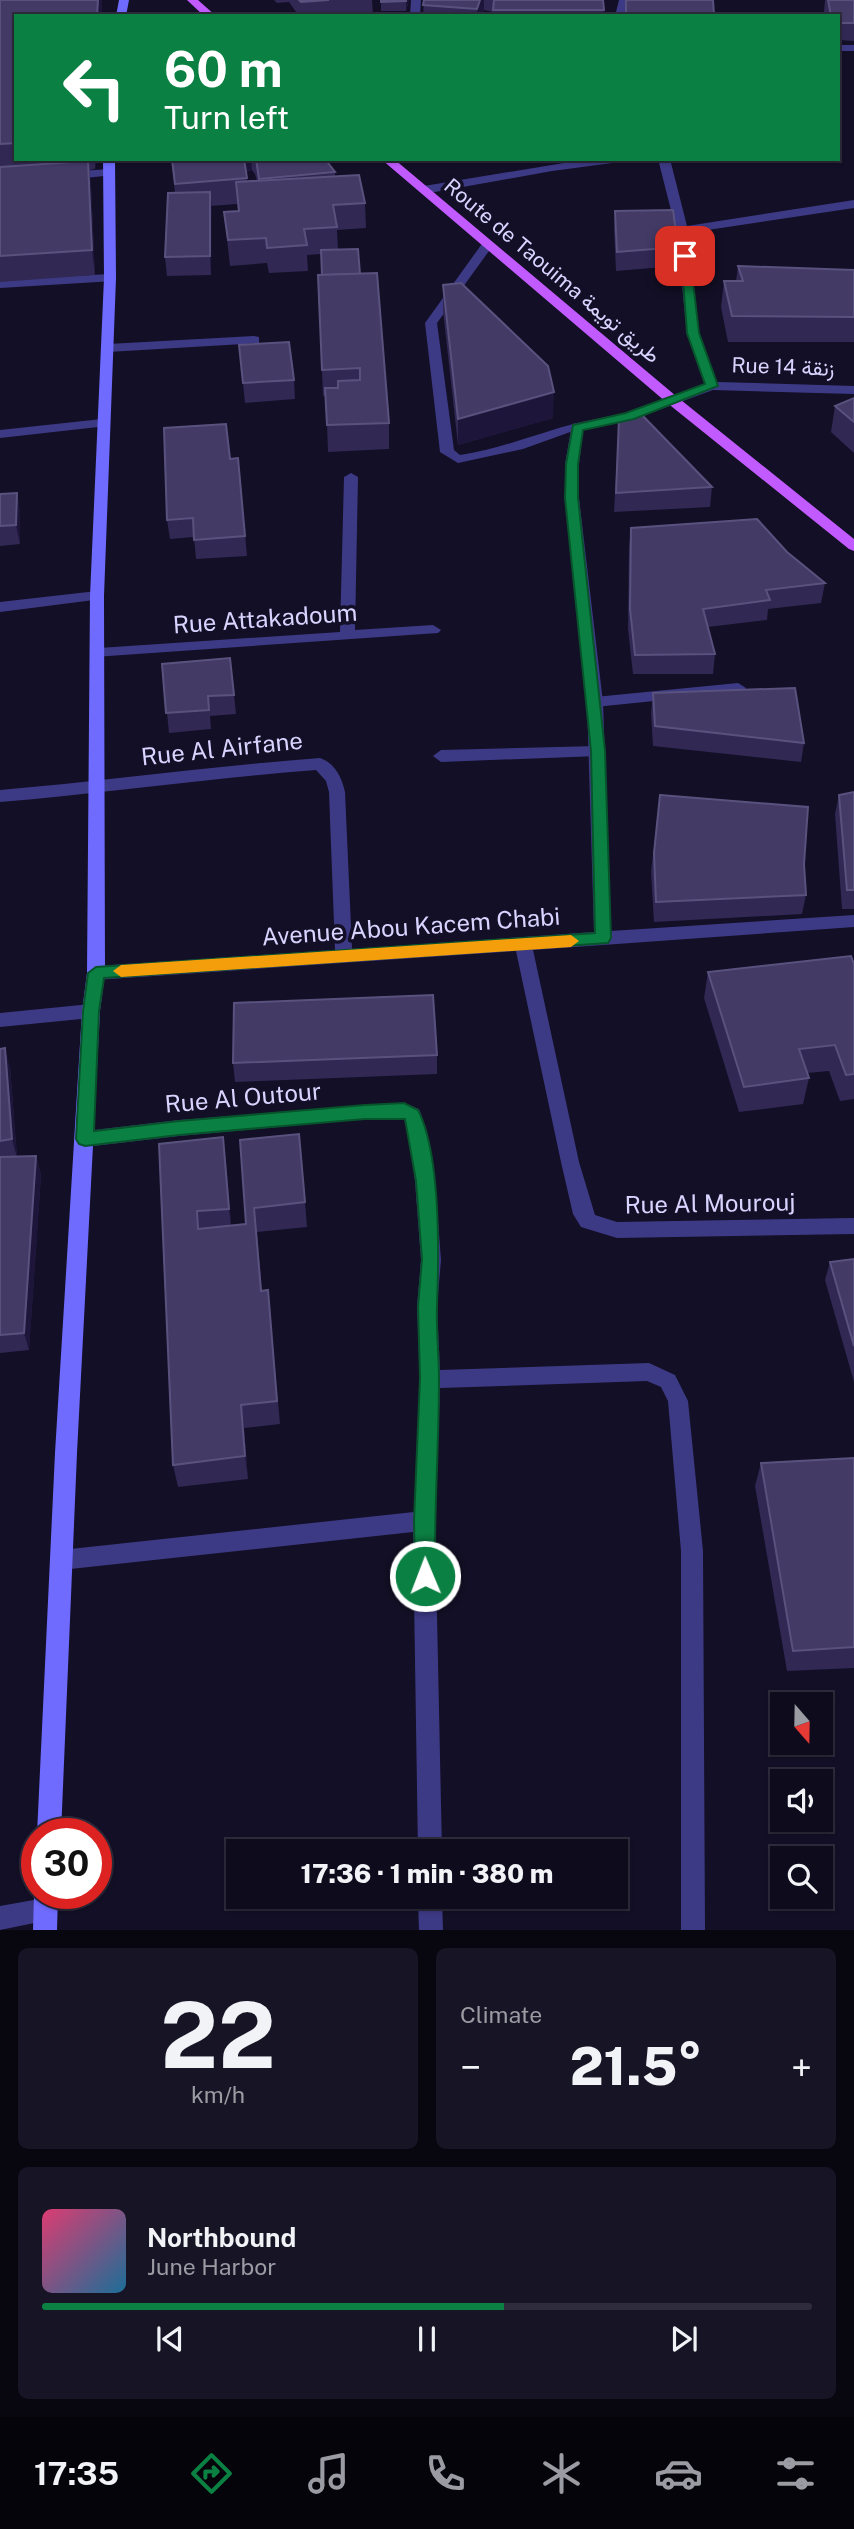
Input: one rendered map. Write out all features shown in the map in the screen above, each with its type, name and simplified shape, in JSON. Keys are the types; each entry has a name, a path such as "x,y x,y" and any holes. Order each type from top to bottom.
{"main road":[{"path":"192,0 209,14"},
{"name":"Route de Taouima طريق تويمة","path":"389,161 671,399 854,547"}],"street":[{"path":"424,190 552,167 603,161"},
{"path":"665,161 682,230 693,333 712,386"},
{"path":"50,1818 91,1011 96,973 95,788 99,653 97,596 110,278 109,166 59,176"},
{"path":"682,230 854,204"},
{"name":"Rue 14 زنقة","path":"488,244 431,323 447,452 458,459 536,442 577,428 629,416 712,386 854,390"},
{"path":"0,284 110,278"},
{"path":"108,348 254,340"},
{"path":"0,434 102,423"},
{"path":"577,428 572,464 572,498 595,702 603,938"},
{"path":"347,636 351,477"},
{"path":"0,607 97,596"},
{"name":"Rue Attakadoum","path":"99,653 433,631"},
{"path":"595,702 738,688"},
{"path":"441,756 598,751"},
{"name":"Rue Al Airfane","path":"95,788 224,771 320,764 328,770 337,792 344,956"},
{"path":"0,796 95,788"},
{"name":"Avenue Abou Kacem Chabi","path":"96,973 854,921"},
{"name":"Rue Al Mourouj","path":"523,944 570,1162 583,1213 588,1222 617,1230 854,1226"},
{"path":"0,1020 91,1011"},
{"name":"Rue Al Outour","path":"85,1139 365,1112 404,1110 412,1114 417,1128 425,1181 431,1259 427,1307 430,1378"},
{"path":"430,1839 424,1521 430,1378 649,1372 668,1381 678,1401 692,1551 693,1930"},
{"path":"61,1560 424,1521"},
{"path":"430,1909 431,1930"},
{"path":"0,1918 45,1911"}],"building":[{"path":"0,0 98,0 97,14 14,14 14,143 0,144"},
{"path":"406,0 406,1 381,2"},
{"path":"424,0 480,0 477,9 423,5"},
{"path":"494,0 603,0 604,10 493,10"},
{"path":"626,0 713,0 714,14 626,14"},
{"path":"828,0 854,0 854,23 840,23 840,14 831,14"},
{"path":"88,161 92,250 0,256 0,167"},
{"path":"172,161 244,161 247,178 175,184"},
{"path":"256,161 327,161 335,172 259,179"},
{"path":"359,175 365,203 333,205 337,227 304,229 307,245 267,248 266,238 228,240 224,212 239,211 236,182"},
{"path":"210,192 210,256 165,257 168,193"},
{"path":"673,210 678,247 617,252 615,211"},
{"path":"358,249 360,274 322,275 321,250"},
{"path":"738,266 854,270 854,317 732,316 724,281 743,281"},
{"path":"377,273 389,423 327,425 325,388 338,388 338,381 360,380 360,368 322,370 318,275"},
{"path":"461,283 548,366 554,392 458,419 443,285"},
{"path":"289,342 294,380 243,383 239,345"},
{"path":"854,398 854,422 835,406"},
{"path":"641,414 712,487 616,493 619,418"},
{"path":"226,424 230,459 238,458 245,536 194,540 193,518 167,520 164,428"},
{"path":"17,493 16,525 0,526 0,494"},
{"path":"757,519 787,552 825,583 766,590 770,600 703,609 715,654 635,655 630,609 631,528"},
{"path":"230,658 234,695 208,696 209,710 166,713 162,664"},
{"path":"795,688 804,743 655,726 653,693"},
{"path":"854,792 854,890 847,890 839,795"},
{"path":"660,795 808,807 804,864 806,895 656,902 654,853"},
{"path":"851,956 854,964 854,1074 846,1075 835,1045 799,1049 809,1078 744,1087 708,972"},
{"path":"433,995 437,1055 233,1063 234,1003"},
{"path":"5,1048 12,1139 0,1141 0,1049"},
{"path":"299,1134 305,1202 254,1208 261,1291 268,1290 277,1401 241,1405 245,1456 173,1465 159,1144 223,1137 229,1209 197,1211 198,1229 246,1224 240,1140"},
{"path":"36,1156 24,1333 0,1335 0,1157"},
{"path":"854,1259 854,1346 830,1262"},
{"path":"854,1458 854,1647 793,1651 761,1463"}],"slow traffic":[{"path":"121,971 571,941"}],"route":[{"path":"425,1576 424,1521 430,1378 427,1307 431,1259 419,1136 411,1112 365,1112 85,1139 91,1011 96,973 603,938 595,702 572,498 572,464 577,428 629,416 712,386 693,333 685,256"}]}
